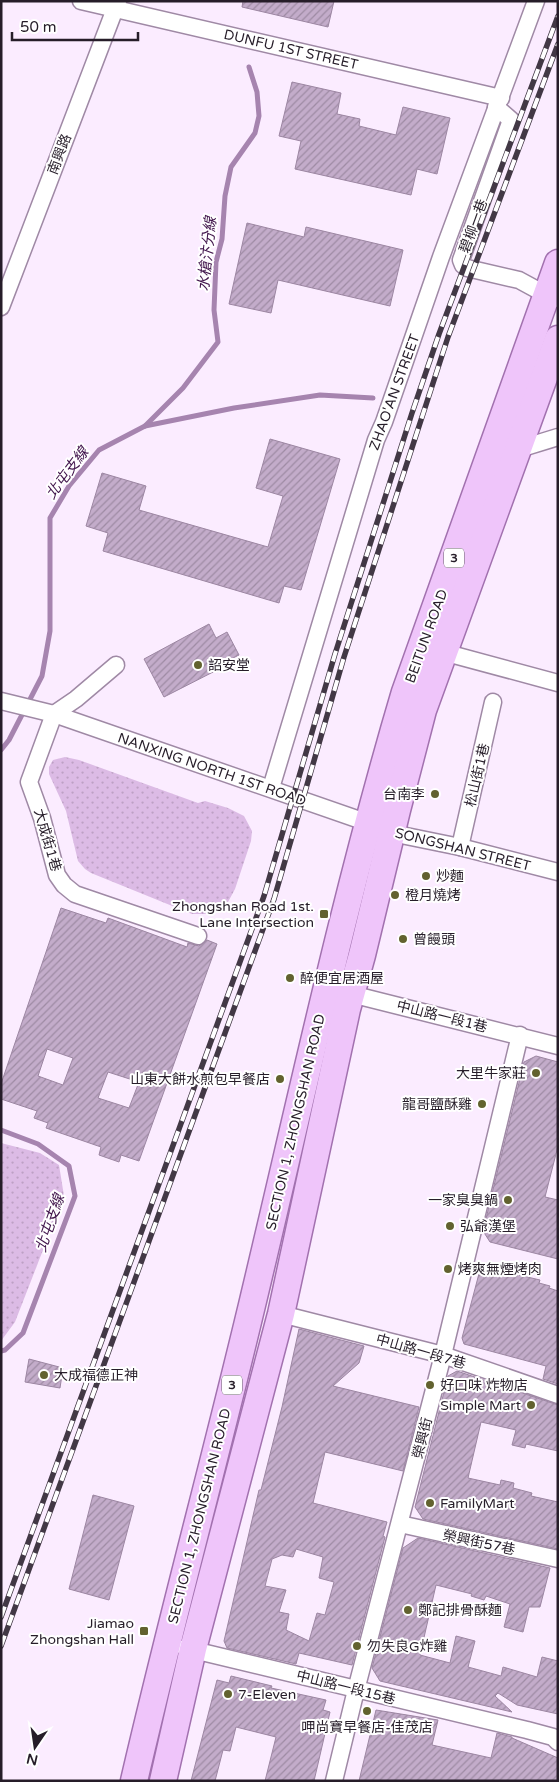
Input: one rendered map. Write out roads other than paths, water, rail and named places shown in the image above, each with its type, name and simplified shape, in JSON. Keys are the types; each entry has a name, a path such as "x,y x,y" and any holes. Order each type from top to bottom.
{"main road":[{"name":"BEITUN ROAD","path":"338,991 362,955 380,828 405,692 552,298 558,263"},
{"name":"BEITUN ROAD","path":"380,828 558,339"},
{"name":"SECTION 1, ZHONGSHAN ROAD","path":"163,1781 193,1649 281,1314 338,991"},
{"name":"SECTION 1, ZHONGSHAN ROAD","path":"134,1781 166,1644 251,1309 338,991"}],"street":[{"name":"DUNFU 1ST STREET","path":"81,1 116,5 498,102"},
{"name":"ZHAO'AN STREET","path":"271,788 373,450 441,258 536,1"},
{"name":"南興路","path":"1,307 116,5"},
{"name":"碧柳一巷","path":"498,102 510,120 461,260 465,267 519,280 552,298"},
{"path":"519,449 558,437"},
{"path":"443,652 558,683"},
{"path":"54,714 76,699 116,665"},
{"name":"NANXING NORTH 1ST ROAD","path":"2,701 54,714 271,788 380,828"},
{"name":"松山街1巷","path":"460,847 494,702"},
{"name":"大成街1巷","path":"54,714 29,782 42,818 57,875 64,885 75,894 198,936"},
{"name":"SONGSHAN STREET","path":"380,828 557,869"},
{"name":"中山路一段1巷","path":"338,991 558,1046"},
{"name":"榮興街","path":"334,1781 443,1355 520,1036"},
{"name":"中山路一段7巷","path":"281,1314 443,1355 558,1396"},
{"name":"榮興街57巷","path":"400,1524 558,1559"},
{"name":"中山路一段15巷","path":"166,1644 527,1730 553,1737 558,1742"}],"waterway":[{"name":"水槍汴分線","path":"145,426 183,388 218,342 214,310 216,262 222,239 225,196 231,167 255,133 259,116 257,92 249,67"},
{"name":"北屯支線","path":"1,750 9,740 42,676 50,631 50,518 69,486 99,450 145,426 234,408 320,395 373,398"},
{"name":"北屯支線","path":"1,1130 38,1144 69,1166 75,1196 23,1333 5,1350 1,1351"}],"railway":[{"path":"1,1617 264,896 335,654 412,413 439,334 558,16"},
{"path":"1,1646 274,899 344,657 448,337 558,44"}],"place":[{"name":"詔安堂","path":"198,665"},
{"name":"台南李","path":"435,794"},
{"name":"炒麵","path":"426,876"},
{"name":"橙月燒烤","path":"395,895"},
{"name":"Zhongshan Road 1st. Lane Intersection","path":"324,914"},
{"name":"曾饅頭","path":"403,939"},
{"name":"醉便宜居酒屋","path":"290,978"},
{"name":"大里牛家莊","path":"536,1073"},
{"name":"山東大餅水煎包早餐店","path":"280,1079"},
{"name":"龍哥鹽酥雞","path":"482,1104"},
{"name":"一家臭臭鍋","path":"508,1200"},
{"name":"弘爺漢堡","path":"450,1226"},
{"name":"烤爽無煙烤肉","path":"448,1269"},
{"name":"大成福德正神","path":"44,1375"},
{"name":"好口味 炸物店","path":"430,1385"},
{"name":"Simple Mart","path":"531,1405"},
{"name":"FamilyMart","path":"430,1503"},
{"name":"鄭記排骨酥麵","path":"408,1610"},
{"name":"Jiamao Zhongshan Hall","path":"144,1631"},
{"name":"勿失良G炸雞","path":"357,1646"},
{"name":"7-Eleven","path":"228,1694"},
{"name":"呷尚寶早餐店-佳茂店","path":"367,1711"}]}
